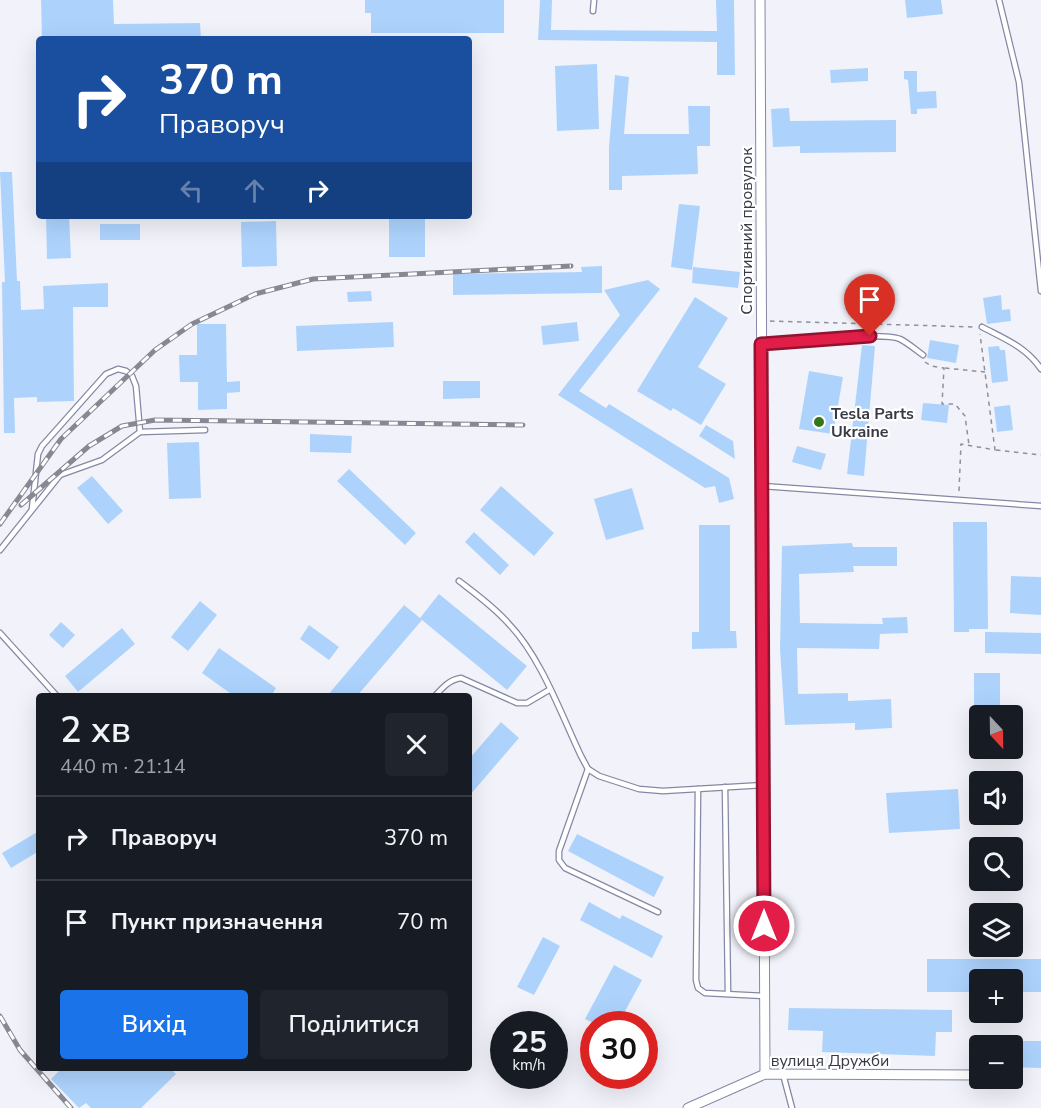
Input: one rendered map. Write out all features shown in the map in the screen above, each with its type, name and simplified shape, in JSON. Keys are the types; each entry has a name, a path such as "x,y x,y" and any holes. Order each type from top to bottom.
{"street":[{"name":"Спортивний провулок","path":"760,0 765,1074"},
{"name":"вулиця Дружби","path":"688,1108 765,1074 969,1075"}],"lane":[{"path":"594,0 594,11"},
{"path":"999,0 1019,82 1041,291"},
{"path":"982,327 1018,345 1032,356 1041,368"},
{"path":"761,344 870,336 899,339 923,355"},
{"path":"32,511 37,463 42,446 106,374 114,370 126,371 134,380 140,432"},
{"path":"0,550 60,475 102,460 140,432 205,430"},
{"path":"762,486 1041,506"},
{"path":"459,581 510,624 525,644 588,769 599,776 639,789 663,791 764,785"},
{"path":"0,633 54,693"},
{"path":"438,693 445,685 461,678 517,703 527,703 549,690"},
{"path":"588,769 559,851 559,860 565,868 658,912"},
{"path":"725,787 728,994"},
{"path":"698,789 696,980 699,988 705,993 765,996"},
{"path":"783,1074 792,1108"}],"path":[{"path":"761,321 979,327 995,450"},
{"path":"923,355 925,362 931,366 985,372"},
{"path":"944,368 942,404 955,404 965,416 969,445"},
{"path":"958,500 961,444 1041,455"}],"building":[{"path":"41,0 113,0 114,24 200,23 201,36 42,36"},
{"path":"365,0 504,0 504,33 371,33 371,13 365,13"},
{"path":"540,0 552,0 551,30 717,31 716,0 734,0 735,75 717,75 717,42 538,40"},
{"path":"905,0 941,0 943,14 907,18"},
{"path":"597,64 599,129 557,131 555,66"},
{"path":"868,68 868,81 831,83 830,70"},
{"path":"904,71 917,71 917,92 936,91 937,108 917,109 917,114 911,114 908,80 904,79"},
{"path":"615,75 629,77 624,134 689,134 688,106 710,106 710,146 697,146 698,174 622,176 622,190 609,190 609,147"},
{"path":"789,108 790,121 896,120 896,152 800,153 800,146 773,147 771,109"},
{"path":"0,172 12,172 17,281 20,281 21,310 44,309 43,286 108,283 108,307 73,307 74,401 37,402 37,397 14,398 15,433 4,433 2,282 5,282"},
{"path":"679,204 700,206 692,270 671,267"},
{"path":"46,219 69,219 71,258 47,259"},
{"path":"389,219 425,219 425,257 389,257"},
{"path":"276,221 277,266 242,267 241,222"},
{"path":"100,224 140,224 140,240 100,240"},
{"path":"602,266 602,293 453,295 453,274 582,272 581,267"},
{"path":"693,267 740,272 738,288 692,283"},
{"path":"648,280 660,289 579,391 606,408 609,404 729,478 734,499 719,503 715,486 705,488 558,395 620,315 604,290"},
{"path":"371,291 372,301 348,302 347,292"},
{"path":"1001,295 1002,310 1010,309 1011,321 987,324 983,298"},
{"path":"695,297 728,318 698,367 726,384 701,425 673,408 671,411 637,391"},
{"path":"393,322 394,347 297,351 296,326"},
{"path":"577,322 579,341 543,345 541,326"},
{"path":"197,324 226,324 227,382 240,381 240,392 227,393 227,409 198,410 198,382 180,382 179,355 197,355"},
{"path":"930,340 959,345 956,363 927,358"},
{"path":"862,345 875,346 864,476 847,474"},
{"path":"999,346 1000,350 1005,350 1008,381 992,383 988,347"},
{"path":"809,371 843,377 833,434 799,429"},
{"path":"443,381 480,381 480,398 443,399"},
{"path":"923,403 949,405 947,423 921,420"},
{"path":"1010,405 1013,430 997,432 994,407"},
{"path":"706,425 733,441 735,459 699,436"},
{"path":"310,434 352,436 351,453 310,452"},
{"path":"199,442 201,498 169,499 167,443"},
{"path":"797,446 826,454 821,470 792,462"},
{"path":"349,469 416,533 405,545 337,481"},
{"path":"92,476 123,511 108,524 77,488"},
{"path":"501,486 554,533 534,556 480,510"},
{"path":"632,488 644,529 606,540 594,499"},
{"path":"953,522 987,522 988,629 954,632"},
{"path":"699,525 730,525 730,631 736,631 737,648 692,649 692,632 699,632"},
{"path":"474,532 509,565 500,575 465,542"},
{"path":"852,543 853,547 897,547 897,566 853,566 854,572 799,574 800,623 883,624 882,618 907,617 908,633 880,634 879,649 797,648 798,694 848,693 848,701 891,699 892,728 855,730 855,723 785,725 780,649 782,546"},
{"path":"1011,576 1041,577 1041,615 1010,613"},
{"path":"439,594 527,666 507,690 422,620 360,693 330,693 404,605 420,618"},
{"path":"200,601 217,615 188,651 171,637"},
{"path":"61,622 75,635 63,648 49,635"},
{"path":"309,625 339,647 329,660 300,639"},
{"path":"122,628 135,644 78,692 65,676"},
{"path":"985,632 1041,633 1041,654 985,653"},
{"path":"219,648 276,688 273,693 230,693 202,673"},
{"path":"974,673 1000,673 1000,705 974,705"},
{"path":"501,722 519,738 472,793 472,756"},
{"path":"958,789 960,829 889,833 886,793"},
{"path":"36,833 36,853 11,868 2,853"},
{"path":"577,834 664,877 654,897 568,851"},
{"path":"589,902 620,919 622,915 663,936 652,958 580,920"},
{"path":"543,937 560,946 534,995 517,987"},
{"path":"927,959 1041,959 1041,992 1023,992 1023,969 969,969 969,992 927,992"},
{"path":"614,965 642,980 625,1011 589,1011"},
{"path":"789,1008 952,1010 952,1032 936,1032 935,1056 822,1052 823,1031 788,1030"},
{"path":"1023,1041 1041,1041 1041,1068 1023,1067"},
{"path":"59,1071 173,1071 176,1074 141,1108 91,1108 86,1103 79,1108 51,1079"}],"railway":[{"path":"0,524 61,439 155,350 192,324 255,294 313,279 571,266"},
{"path":"21,505 89,446 122,426 155,420 523,425"},
{"path":"0,1016 20,1050 36,1068"},
{"path":"38,1071 71,1108"}],"place":[{"name":"Tesla Parts Ukraine","path":"819,422"}],"route":[{"path":"764,926 761,344 870,336"}]}
